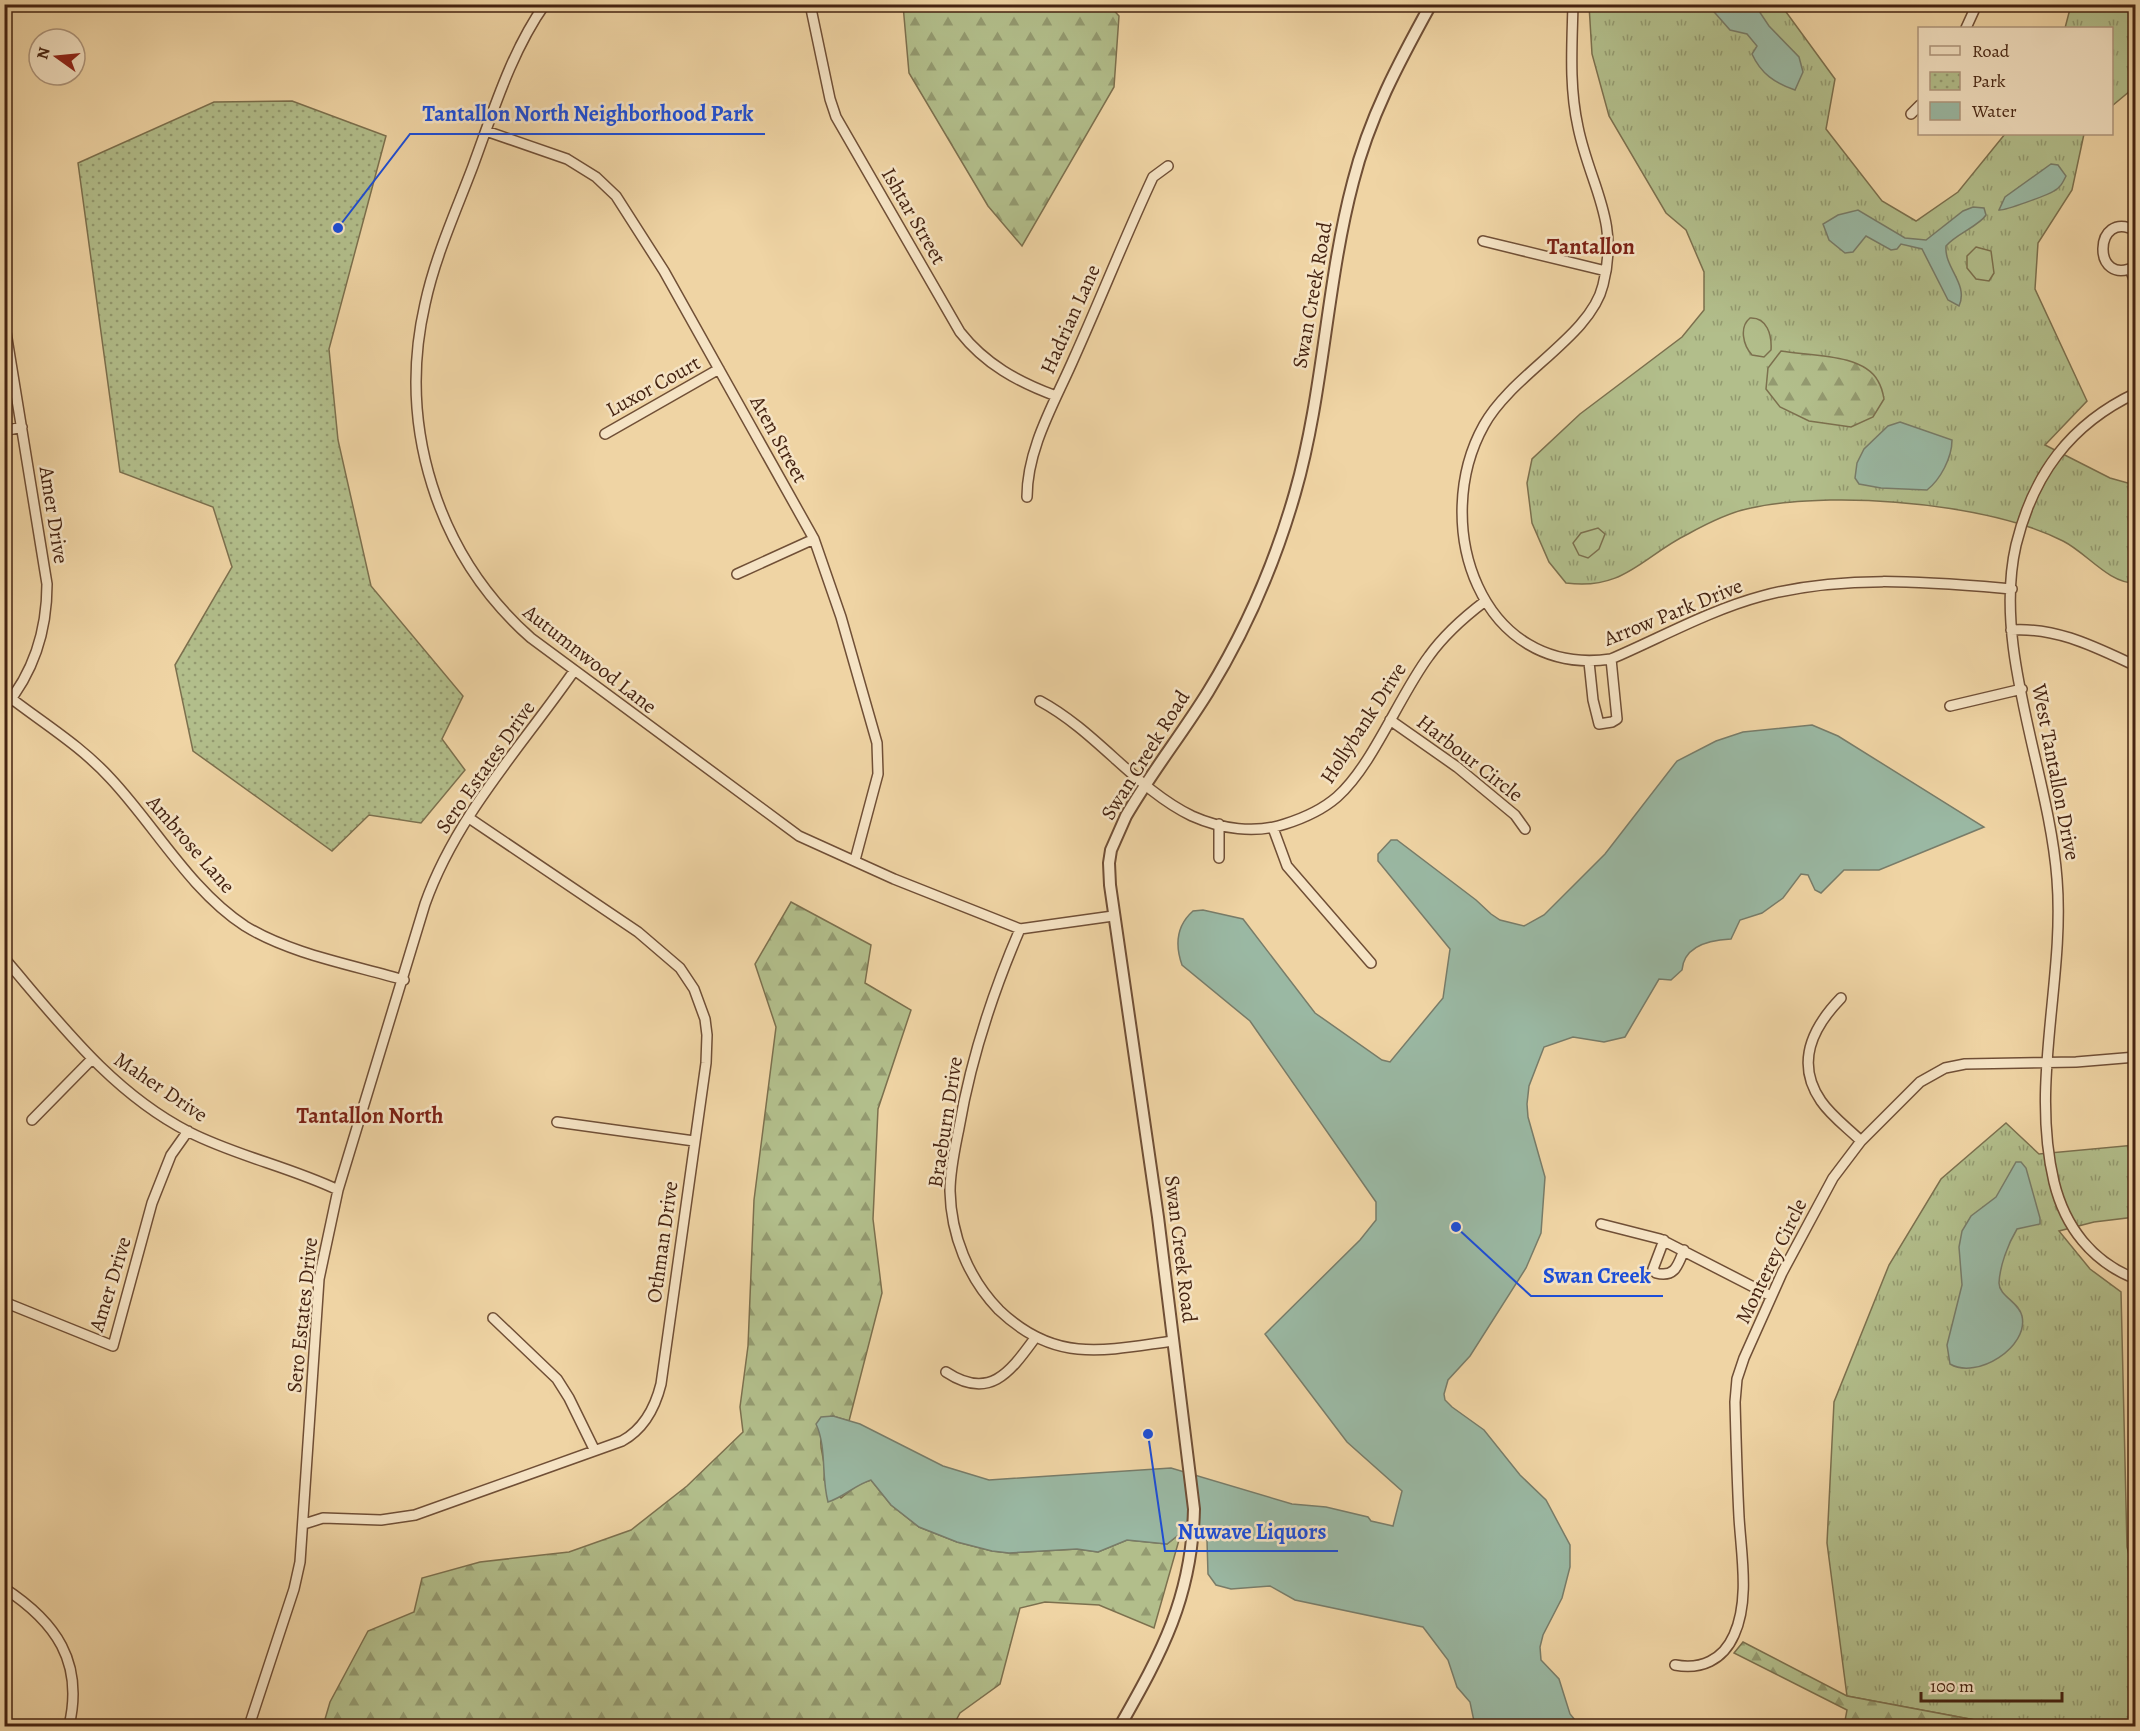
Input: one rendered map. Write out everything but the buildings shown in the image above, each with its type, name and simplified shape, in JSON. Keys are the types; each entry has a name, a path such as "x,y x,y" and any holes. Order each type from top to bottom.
{"street":[{"name":"Autumnwood Lane","path":"545,4 520,48 486,131 437,263 423,315 415,390 424,461 450,532 485,591 531,638 791,831 894,879 1020,929 1113,916"},
{"name":"Ishtar Street","path":"810,4 830,99 836,117 960,332 977,352 996,366 1031,387 1056,396"},
{"name":"Swan Creek Road","path":"1120,1726 1165,1642 1176,1616 1190,1564 1194,1509 1158,1216 1113,916 1108,863 1111,850 1126,816 1181,734 1225,662 1248,618 1278,546 1305,452 1333,278 1353,181 1382,98 1431,4"},
{"name":"Arrow Park Drive","path":"1572,4 1572,88 1581,141 1602,198 1609,227 1606,271 1603,288 1587,316 1501,398 1472,449 1462,500 1462,513 1469,558 1484,602 1504,628 1529,645 1567,659 1589,662 1611,659 1740,603 1820,584 1886,581 2012,589"},
{"path":"1966,27 1977,4"},
{"path":"1911,114 1918,107"},
{"name":"Aten Street","path":"486,131 567,159 604,184 642,234 814,539 841,617 876,743 878,774 855,860"},
{"name":"Hadrian Lane","path":"1027,497 1027,482 1033,456 1056,396 1149,186 1158,171 1168,166"},
{"path":"2136,231 2127,227 2113,230 2103,240 2101,247 2105,261 2110,266 2123,270 2133,268 2136,285"},
{"path":"1484,241 1606,271"},
{"name":"Amer Drive","path":"4,320 47,584 44,630 36,656 12,699 4,708"},
{"name":"Luxor Court","path":"605,434 719,369"},
{"name":"West Tantallon Drive","path":"2136,393 2085,423 2063,444 2044,471 2022,521 2012,567 2011,630 2050,819 2058,883 2058,935 2046,1062 2044,1110 2054,1183 2061,1204 2077,1235 2096,1257 2136,1279"},
{"path":"4,431 22,428"},
{"path":"737,574 814,539"},
{"name":"Hollybank Drive","path":"1040,701 1064,714 1147,784 1187,813 1219,825 1252,830 1273,828 1316,811 1340,794 1437,645 1484,602"},
{"path":"2011,630 2026,629 2062,634 2136,666"},
{"path":"1589,662 1593,700 1599,724 1617,719 1618,709 1611,659"},
{"name":"Sero Estates Drive","path":"249,1726 294,1589 304,1524 318,1290 338,1190 431,886 486,789 574,671"},
{"path":"1950,706 2022,689"},
{"name":"Ambrose Lane","path":"12,699 96,763 210,897 245,926 298,949 404,980"},
{"name":"Harbour Circle","path":"1390,720 1457,766 1515,815 1525,829"},
{"name":"Othman Drive","path":"304,1524 323,1518 381,1520 415,1515 533,1474 594,1449 622,1441 635,1432 650,1414 658,1397 707,1035 699,1000 686,975 638,933 469,818"},
{"path":"1218,858 1219,825"},
{"path":"1273,828 1287,866 1371,963"},
{"name":"Braeburn Drive","path":"1020,929 1000,977 975,1051 961,1114 950,1192 956,1233 970,1270 994,1305 1016,1326 1035,1338 1078,1349 1112,1348 1173,1341"},
{"name":"Maher Drive","path":"4,958 91,1060 136,1096 188,1131 338,1190"},
{"path":"1841,998 1823,1019 1815,1035 1808,1058 1808,1076 1822,1102 1860,1141"},
{"name":"Monterey Circle","path":"1675,1665 1691,1668 1711,1661 1727,1647 1739,1619 1742,1593 1736,1393 1744,1358 1771,1296 1833,1178 1860,1141 1920,1082 1945,1068 1981,1063 2136,1057"},
{"path":"32,1120 91,1060"},
{"path":"557,1122 694,1141"},
{"name":"Amer Drive","path":"4,1302 113,1346 152,1203 171,1155 188,1131"},
{"path":"1601,1224 1664,1240 1771,1296"},
{"path":"1664,1240 1653,1269 1656,1273 1668,1275 1673,1273 1684,1250"},
{"path":"493,1318 557,1379 594,1449"},
{"path":"946,1372 969,1384 986,1384 1010,1371 1035,1338"},
{"path":"4,1588 39,1614 58,1636 72,1679 74,1698 69,1726"}],"green space":[{"path":"903,5 1109,5 1119,16 1114,87 1022,246 988,206 909,73"},
{"path":"1589,5 1781,5 1835,79 1826,129 1882,201 1916,221 1958,192 2004,135 2084,135 2072,190 2038,243 2035,289 2087,401 2045,445 2110,478 2135,485 2135,583 2125,582 2107,573 2063,541 2011,521 1919,504 1832,500 1771,504 1735,512 1688,534 1618,577 1586,584 1566,583 1549,562 1532,523 1527,483 1532,459 1580,414 1682,337 1704,310 1704,272 1686,230 1666,213 1609,116 1592,54"},
{"path":"2071,5 2135,5 2135,90 2130,91 2113,105 2113,27 2065,27"},
{"path":"292,101 386,136 329,349 338,440 371,586 463,696 442,739 465,770 421,823 369,815 332,851 193,751 175,665 232,567 213,507 120,472 78,163 214,102"},
{"path":"1976,247 1991,251 1994,273 1989,281 1976,279 1967,268 1967,256"},
{"path":"1750,318 1761,320 1769,333 1771,350 1764,357 1752,355 1746,346 1743,331"},
{"path":"1781,351 1834,357 1860,365 1871,372 1878,381 1884,399 1873,417 1851,427 1809,421 1780,407 1766,389 1768,368"},
{"path":"1598,528 1605,534 1599,549 1588,558 1579,555 1573,543 1581,533"},
{"path":"791,902 871,945 865,983 911,1010 878,1109 873,1219 882,1293 849,1421 833,1416 822,1435 824,1480 841,1498 857,1485 871,1480 891,1505 919,1527 957,1542 992,1551 1009,1553 1077,1549 1098,1552 1127,1540 1167,1544 1181,1533 1154,1628 1099,1605 1045,1602 1020,1608 1000,1684 960,1713 953,1726 323,1726 330,1702 368,1631 414,1612 422,1578 480,1562 569,1552 631,1530 687,1486 743,1432 740,1407 748,1346 754,1200 776,1027 755,964"},
{"path":"2006,1123 2039,1154 2135,1145 2135,1217 2094,1222 2059,1231 2090,1269 2121,1292 2127,1547 2136,1583 2135,1726 2007,1726 1847,1696 1827,1543 1834,1402 1889,1265 1941,1179"},
{"path":"1743,1642 1847,1696 2007,1726 1844,1726 1847,1710 1734,1653"}],"water":[{"path":"1708,5 1755,5 1769,26 1799,57 1803,72 1795,90 1775,81 1764,72 1752,54 1757,46 1747,34 1730,30"},
{"path":"2051,164 2058,165 2066,176 2058,188 2035,199 1999,210 2005,197"},
{"path":"1973,207 1984,208 1986,215 1946,246 1946,254 1961,290 1959,306 1948,300 1922,249 1901,244 1897,249 1891,250 1866,236 1853,252 1845,253 1829,240 1823,224 1838,215 1858,210 1905,238 1926,240 1963,211"},
{"path":"1900,422 1952,440 1948,461 1941,475 1927,490 1881,488 1859,484 1855,478 1857,463 1864,449 1888,426"},
{"path":"1812,725 1838,736 1984,827 1879,870 1844,870 1821,893 1815,890 1808,875 1801,874 1783,898 1762,913 1740,920 1731,939 1699,946 1688,955 1682,970 1671,980 1659,979 1625,1037 1604,1042 1573,1037 1544,1047 1529,1086 1527,1104 1528,1117 1545,1177 1541,1233 1526,1268 1470,1356 1448,1380 1444,1394 1445,1400 1452,1407 1484,1430 1520,1475 1546,1500 1570,1545 1570,1567 1562,1598 1543,1635 1540,1647 1541,1660 1559,1679 1570,1714 1580,1726 1475,1726 1470,1702 1457,1687 1448,1660 1423,1627 1295,1600 1270,1586 1231,1589 1216,1585 1208,1574 1207,1540 1181,1533 1167,1544 1127,1540 1098,1552 1077,1549 1009,1553 957,1542 919,1527 891,1505 871,1480 828,1502 822,1443 816,1424 821,1417 833,1416 860,1424 943,1466 989,1480 1171,1468 1292,1504 1326,1507 1368,1517 1371,1521 1393,1526 1402,1491 1347,1442 1265,1334 1360,1240 1376,1220 1376,1202 1250,1021 1182,965 1178,950 1178,936 1183,923 1193,911 1203,910 1243,919 1315,1013 1382,1060 1390,1062 1443,998 1450,949 1378,861 1378,854 1391,840 1397,840 1500,920 1524,926 1544,915 1605,854 1677,761 1716,741 1743,732"},
{"path":"2016,1162 2021,1162 2026,1168 2040,1218 2040,1224 2017,1229 2001,1269 2000,1288 2020,1311 2022,1328 2018,1339 1999,1358 1974,1368 1961,1368 1950,1364 1947,1345 1962,1285 1959,1247 1962,1231 1971,1216 1996,1197"}],"place":[{"name":"Tantallon North Neighborhood Park","path":"338,228"},
{"name":"Swan Creek","path":"1456,1227"},
{"name":"Nuwave Liquors","path":"1148,1434"}],"district":[{"name":"Tantallon","path":"1591,247"},
{"name":"Tantallon North","path":"370,1116"}]}
